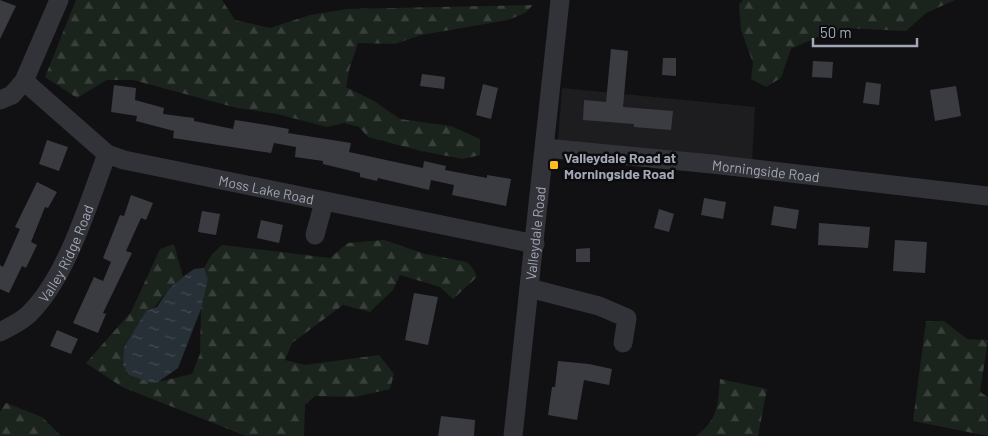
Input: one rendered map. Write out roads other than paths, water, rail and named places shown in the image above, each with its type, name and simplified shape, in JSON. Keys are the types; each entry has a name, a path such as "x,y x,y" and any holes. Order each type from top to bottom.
{"street":[{"path":"0,100 12,94 24,82 59,0"},
{"name":"Valleydale Road","path":"513,436 560,0"},
{"name":"Moss Lake Road","path":"24,82 107,154 144,165 535,244"},
{"name":"Morningside Road","path":"544,148 712,164 988,196"},
{"name":"Valley Ridge Road","path":"0,332 27,316 46,296 58,277 107,154"},
{"path":"315,235 324,202"},
{"path":"529,288 599,306 627,318 623,343"}],"water":[{"path":"204,268 208,279 201,309 178,368 158,382 152,383 129,375 123,365 124,348 146,311 157,307 169,289 183,277 194,269"}],"place":[{"name":"Valleydale Road at Morningside Road","path":"554,165"}]}
